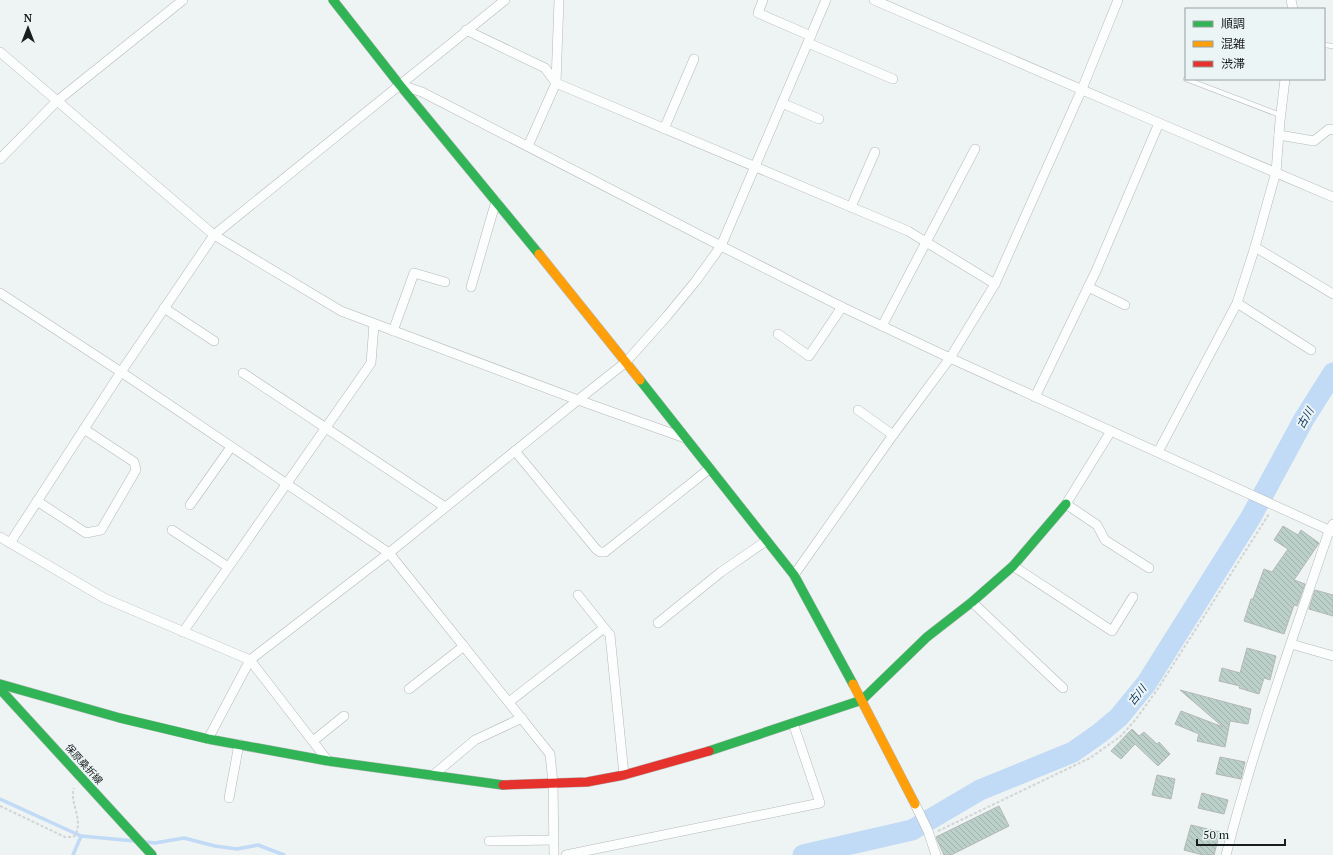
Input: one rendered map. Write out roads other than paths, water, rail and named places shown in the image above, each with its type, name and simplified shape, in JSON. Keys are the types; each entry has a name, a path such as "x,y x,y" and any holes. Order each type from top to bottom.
{"street":[{"path":"0,159 57,101 183,0"},
{"path":"333,0 399,84 626,362 794,575 862,700 915,804 929,833 936,855"},
{"path":"10,543 121,372 214,235 399,84 505,0"},
{"path":"528,146 556,83 559,0"},
{"path":"763,0 758,13 810,40 893,79"},
{"path":"208,739 250,660 389,553 626,362 691,288 721,246 826,0"},
{"path":"876,0 1333,197"},
{"path":"794,575 893,435 950,358 995,284 1082,89 1118,0"},
{"path":"466,30 545,68 556,83 908,232 995,284"},
{"path":"0,52 214,235 341,311 578,400 685,438"},
{"path":"664,128 694,59"},
{"path":"1158,452 1237,303 1255,247 1276,172 1280,115 1285,80"},
{"path":"399,84 422,92 842,307 1272,505 1332,529 1291,644 1238,808 1226,855"},
{"path":"782,103 819,119"},
{"path":"1035,397 1088,287 1159,123"},
{"path":"1279,135 1314,141 1329,129 1333,130"},
{"path":"882,326 975,149"},
{"path":"851,207 875,152"},
{"path":"471,287 496,201"},
{"path":"1255,247 1333,294"},
{"path":"393,331 414,273 445,282"},
{"path":"1088,287 1125,305"},
{"path":"0,293 121,372 389,553 550,754 553,783 554,855"},
{"path":"1237,303 1311,350"},
{"path":"778,334 810,356 842,307"},
{"path":"164,308 214,341"},
{"path":"183,632 371,363 374,324"},
{"path":"243,373 445,507"},
{"path":"858,410 893,435"},
{"path":"37,501 86,533 100,530 136,470 134,462 84,429"},
{"path":"0,684 120,718 208,739 328,761 503,785 587,782 624,775 690,757 862,700 927,638 972,602 1013,566 1066,504 1111,431"},
{"path":"190,505 231,447"},
{"path":"515,451 600,552 605,552 709,469"},
{"path":"1066,504 1097,525 1105,540 1149,568"},
{"path":"172,530 228,568"},
{"path":"0,537 104,598 250,660 328,761"},
{"path":"658,623 721,572 766,541"},
{"path":"1013,566 1112,631 1133,597"},
{"path":"578,596 610,635 624,775"},
{"path":"972,602 1063,688"},
{"path":"509,702 604,628"},
{"path":"1291,644 1333,656"},
{"path":"409,689 464,646"},
{"name":"保原桑折線","path":"0,688 152,855"},
{"path":"313,741 344,716"},
{"path":"432,776 475,740 522,718"},
{"path":"566,855 820,803 793,723"},
{"path":"229,798 239,744"},
{"path":"489,841 554,840"}],"lane":[{"path":"1190,80 1280,115"}],"waterway":[{"name":"古川","path":"803,855 912,830 980,790 1073,752 1100,733 1119,717 1146,684 1251,517 1304,419 1333,373"},
{"path":"0,799 81,836 135,841"},
{"path":"73,855 81,836"},
{"path":"145,842 155,843 184,838 215,846 237,849 258,845 284,855"}]}
